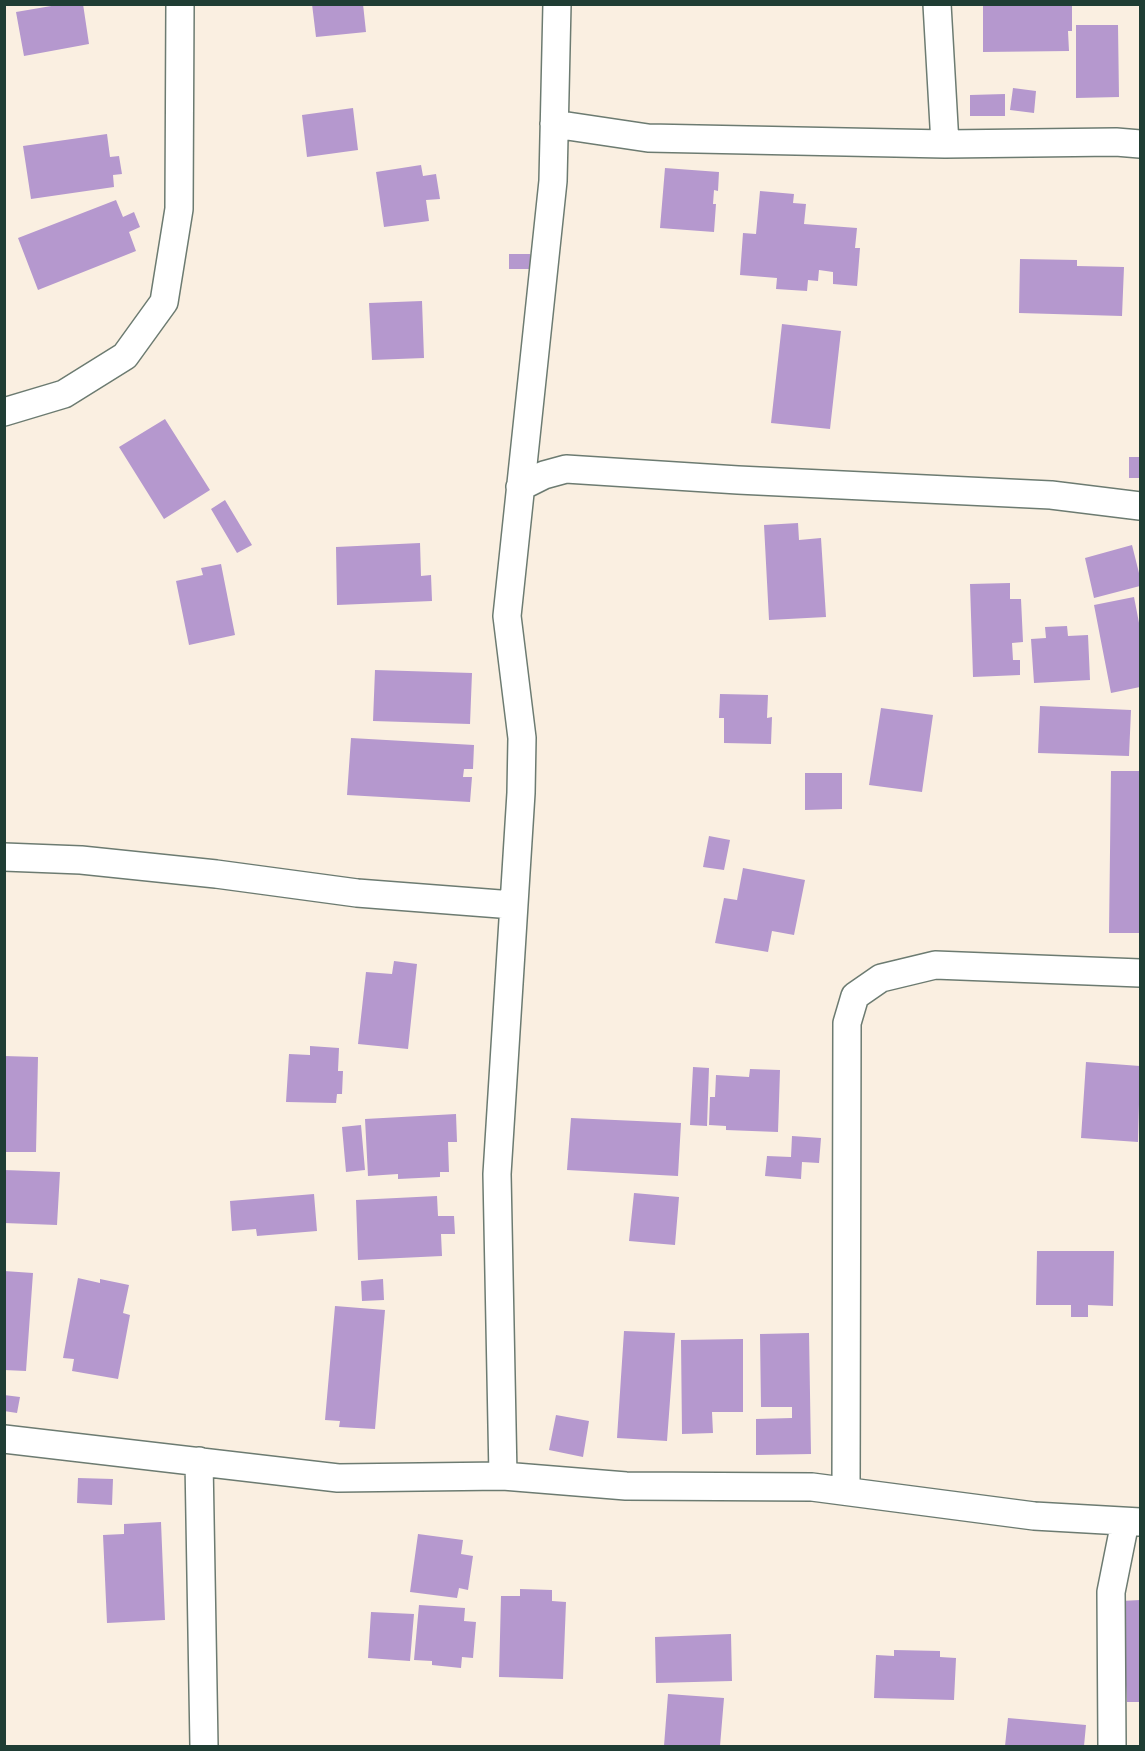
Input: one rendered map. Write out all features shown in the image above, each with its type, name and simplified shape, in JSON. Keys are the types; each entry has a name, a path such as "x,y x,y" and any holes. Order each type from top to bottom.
{"street":[{"path":"4,412 64,394 125,356 164,302 179,209 180,4"},
{"path":"502,1476 496,1173 521,793 522,738 507,616 554,181 557,4"},
{"path":"937,4 945,144"},
{"path":"554,124 648,138 945,144 1116,142 1140,144"},
{"path":"520,487 544,475 566,469 1051,495 1140,506"},
{"path":"4,857 81,860 216,874 357,893 513,905"},
{"path":"846,1491 847,1023 855,996 881,978 935,965 1140,973"},
{"path":"4,1439 338,1478 502,1476 626,1486 812,1487 1034,1516 1133,1522 1111,1592 1112,1746"},
{"path":"200,1461 204,1746"}],"building":[{"path":"63,4 83,4 89,44 24,56 16,12"},
{"path":"312,4 363,4 366,32 316,37"},
{"path":"983,4 1072,4 1072,31 1068,31 1069,51 983,52"},
{"path":"1076,25 1118,25 1119,97 1076,98"},
{"path":"1013,88 1036,91 1034,113 1010,110"},
{"path":"1005,94 1005,116 970,116 970,95"},
{"path":"353,108 358,150 307,157 302,115"},
{"path":"107,134 110,157 119,156 122,174 113,175 114,187 31,199 23,146"},
{"path":"421,165 423,176 436,174 440,199 426,200 429,221 384,227 376,172"},
{"path":"665,168 719,172 718,191 714,190 713,204 716,204 714,232 660,228"},
{"path":"760,191 794,194 793,203 806,204 804,224 857,228 855,248 860,248 857,286 833,284 833,272 819,270 818,281 808,280 807,291 776,289 777,278 740,275 743,233 756,234"},
{"path":"116,200 123,217 134,212 140,227 129,232 136,251 38,290 18,238"},
{"path":"509,254 530,254 530,269 509,269"},
{"path":"1020,259 1077,260 1077,266 1124,267 1122,316 1019,313"},
{"path":"422,301 424,358 372,360 369,303"},
{"path":"782,324 841,331 830,429 771,423"},
{"path":"165,419 210,490 164,519 119,447"},
{"path":"1129,457 1140,457 1140,478 1129,478"},
{"path":"225,500 252,545 237,553 211,509"},
{"path":"798,523 799,540 821,538 826,617 769,620 764,525"},
{"path":"420,543 421,576 431,575 432,601 337,605 336,547"},
{"path":"1132,545 1140,586 1094,598 1085,558"},
{"path":"221,564 235,635 189,645 176,581 203,575 201,568"},
{"path":"1010,583 1010,599 1021,599 1023,642 1012,643 1013,660 1020,660 1020,675 973,677 970,584"},
{"path":"1134,597 1140,628 1140,687 1111,693 1094,605"},
{"path":"1067,626 1068,636 1088,635 1090,680 1034,683 1031,639 1046,638 1045,627"},
{"path":"375,670 472,673 470,724 373,721"},
{"path":"720,694 768,695 767,718 772,717 771,744 724,743 724,718 719,718"},
{"path":"1040,706 1131,710 1129,756 1038,753"},
{"path":"881,708 933,715 922,792 869,785"},
{"path":"351,738 474,745 473,769 464,769 463,777 472,777 470,802 347,795"},
{"path":"1111,771 1140,771 1140,933 1109,933"},
{"path":"805,773 842,773 842,809 805,810"},
{"path":"709,836 730,840 724,870 703,867"},
{"path":"743,868 805,880 794,935 772,931 768,952 715,943 724,898 737,900"},
{"path":"394,961 417,964 408,1049 358,1044 366,972 392,974"},
{"path":"310,1046 339,1048 338,1071 343,1071 342,1094 337,1094 336,1103 286,1102 289,1054 310,1055"},
{"path":"4,1056 38,1057 36,1152 4,1152"},
{"path":"1086,1062 1140,1066 1138,1142 1081,1138"},
{"path":"693,1067 709,1068 707,1126 690,1125"},
{"path":"750,1069 780,1070 778,1132 726,1130 726,1126 709,1125 710,1097 715,1097 716,1075 749,1077"},
{"path":"456,1114 457,1142 448,1142 449,1172 440,1172 440,1177 398,1179 398,1174 368,1176 365,1119"},
{"path":"571,1118 681,1123 678,1176 567,1170"},
{"path":"361,1125 365,1170 346,1172 342,1127"},
{"path":"792,1136 821,1138 819,1163 802,1162 801,1179 765,1176 767,1156 791,1157"},
{"path":"4,1170 60,1172 57,1225 4,1223"},
{"path":"634,1193 679,1197 675,1245 629,1241"},
{"path":"314,1194 317,1231 257,1236 256,1229 232,1231 230,1201"},
{"path":"437,1196 438,1216 454,1216 455,1234 441,1234 442,1256 358,1260 356,1200"},
{"path":"1037,1251 1114,1251 1113,1306 1088,1305 1088,1317 1071,1317 1071,1305 1036,1305"},
{"path":"4,1271 33,1273 26,1371 4,1370"},
{"path":"78,1278 100,1283 100,1279 129,1285 123,1313 130,1315 118,1379 72,1371 74,1359 63,1358"},
{"path":"383,1279 384,1300 362,1301 361,1281"},
{"path":"335,1306 385,1310 375,1429 339,1427 340,1421 325,1420"},
{"path":"624,1331 675,1333 667,1441 617,1438"},
{"path":"809,1333 811,1454 756,1455 756,1419 792,1418 792,1407 761,1407 760,1334"},
{"path":"743,1339 743,1412 712,1412 713,1433 682,1434 681,1340"},
{"path":"4,1395 20,1397 17,1413 4,1411"},
{"path":"556,1415 589,1421 583,1457 549,1450"},
{"path":"78,1478 113,1479 112,1505 77,1503"},
{"path":"161,1522 165,1620 107,1623 103,1535 124,1534 124,1524"},
{"path":"418,1534 463,1540 461,1554 473,1556 468,1590 459,1588 457,1598 410,1592"},
{"path":"520,1589 552,1590 552,1601 566,1602 563,1679 499,1677 501,1596 520,1596"},
{"path":"1140,1600 1140,1702 1127,1702 1121,1601"},
{"path":"419,1605 465,1608 464,1621 476,1622 473,1658 462,1657 461,1668 432,1665 432,1661 414,1660"},
{"path":"371,1612 414,1614 410,1661 368,1658"},
{"path":"731,1634 732,1681 656,1683 655,1637"},
{"path":"894,1650 940,1651 940,1657 956,1658 954,1700 874,1698 876,1655 894,1656"},
{"path":"668,1694 724,1698 720,1746 664,1746"},
{"path":"1008,1718 1086,1725 1084,1746 1005,1746"}]}
